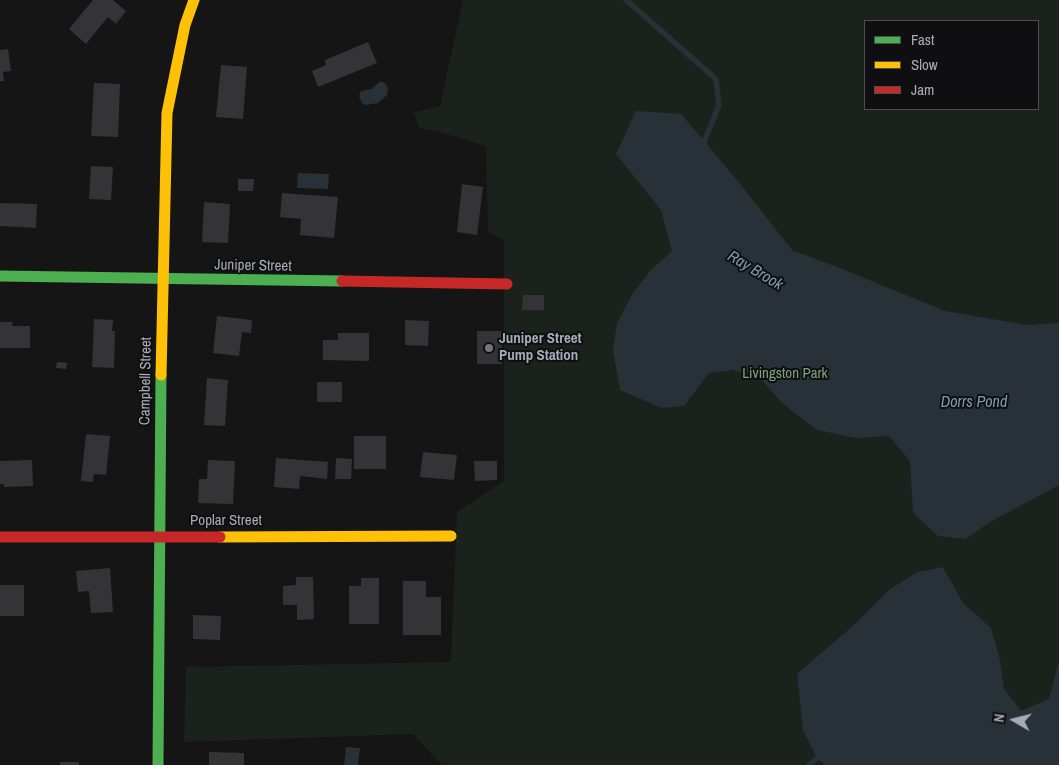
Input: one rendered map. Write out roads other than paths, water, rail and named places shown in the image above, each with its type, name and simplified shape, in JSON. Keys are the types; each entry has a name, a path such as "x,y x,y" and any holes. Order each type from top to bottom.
{"street":[{"name":"Campbell Street","path":"158,765 158,536 162,280 168,112 185,25 194,0"},
{"name":"Juniper Street","path":"0,276 506,284"},
{"name":"Poplar Street","path":"0,537 451,536"}],"water":[{"path":"381,81 386,84 388,89 387,95 378,103 366,105 362,103 359,96 361,91 371,89"},
{"name":"Dorrs Pond","path":"636,111 681,114 737,180 792,250 945,311 1028,325 1059,323 1059,485 990,522 966,539 938,536 913,513 910,461 889,436 856,438 817,430 782,403 762,380 734,370 709,373 684,406 662,408 620,390 613,350 617,323 633,293 651,270 672,251 661,210 616,154"},
{"path":"298,173 329,174 328,189 297,188"},
{"path":"943,567 963,603 991,628 1000,660 1004,689 1021,711 1049,699 1059,661 1059,765 825,765 817,758 803,730 797,674 855,624 890,589 918,572"},
{"path":"346,747 360,748 358,765 344,765"}],"waterway":[{"name":"Ray Brook","path":"626,0 716,79 719,105 704,142 706,149"},
{"path":"809,765 817,758 824,757"}],"place":[{"name":"Juniper Street Pump Station","path":"489,348"}],"park label":[{"name":"Livingston Park","path":"785,374"}]}
